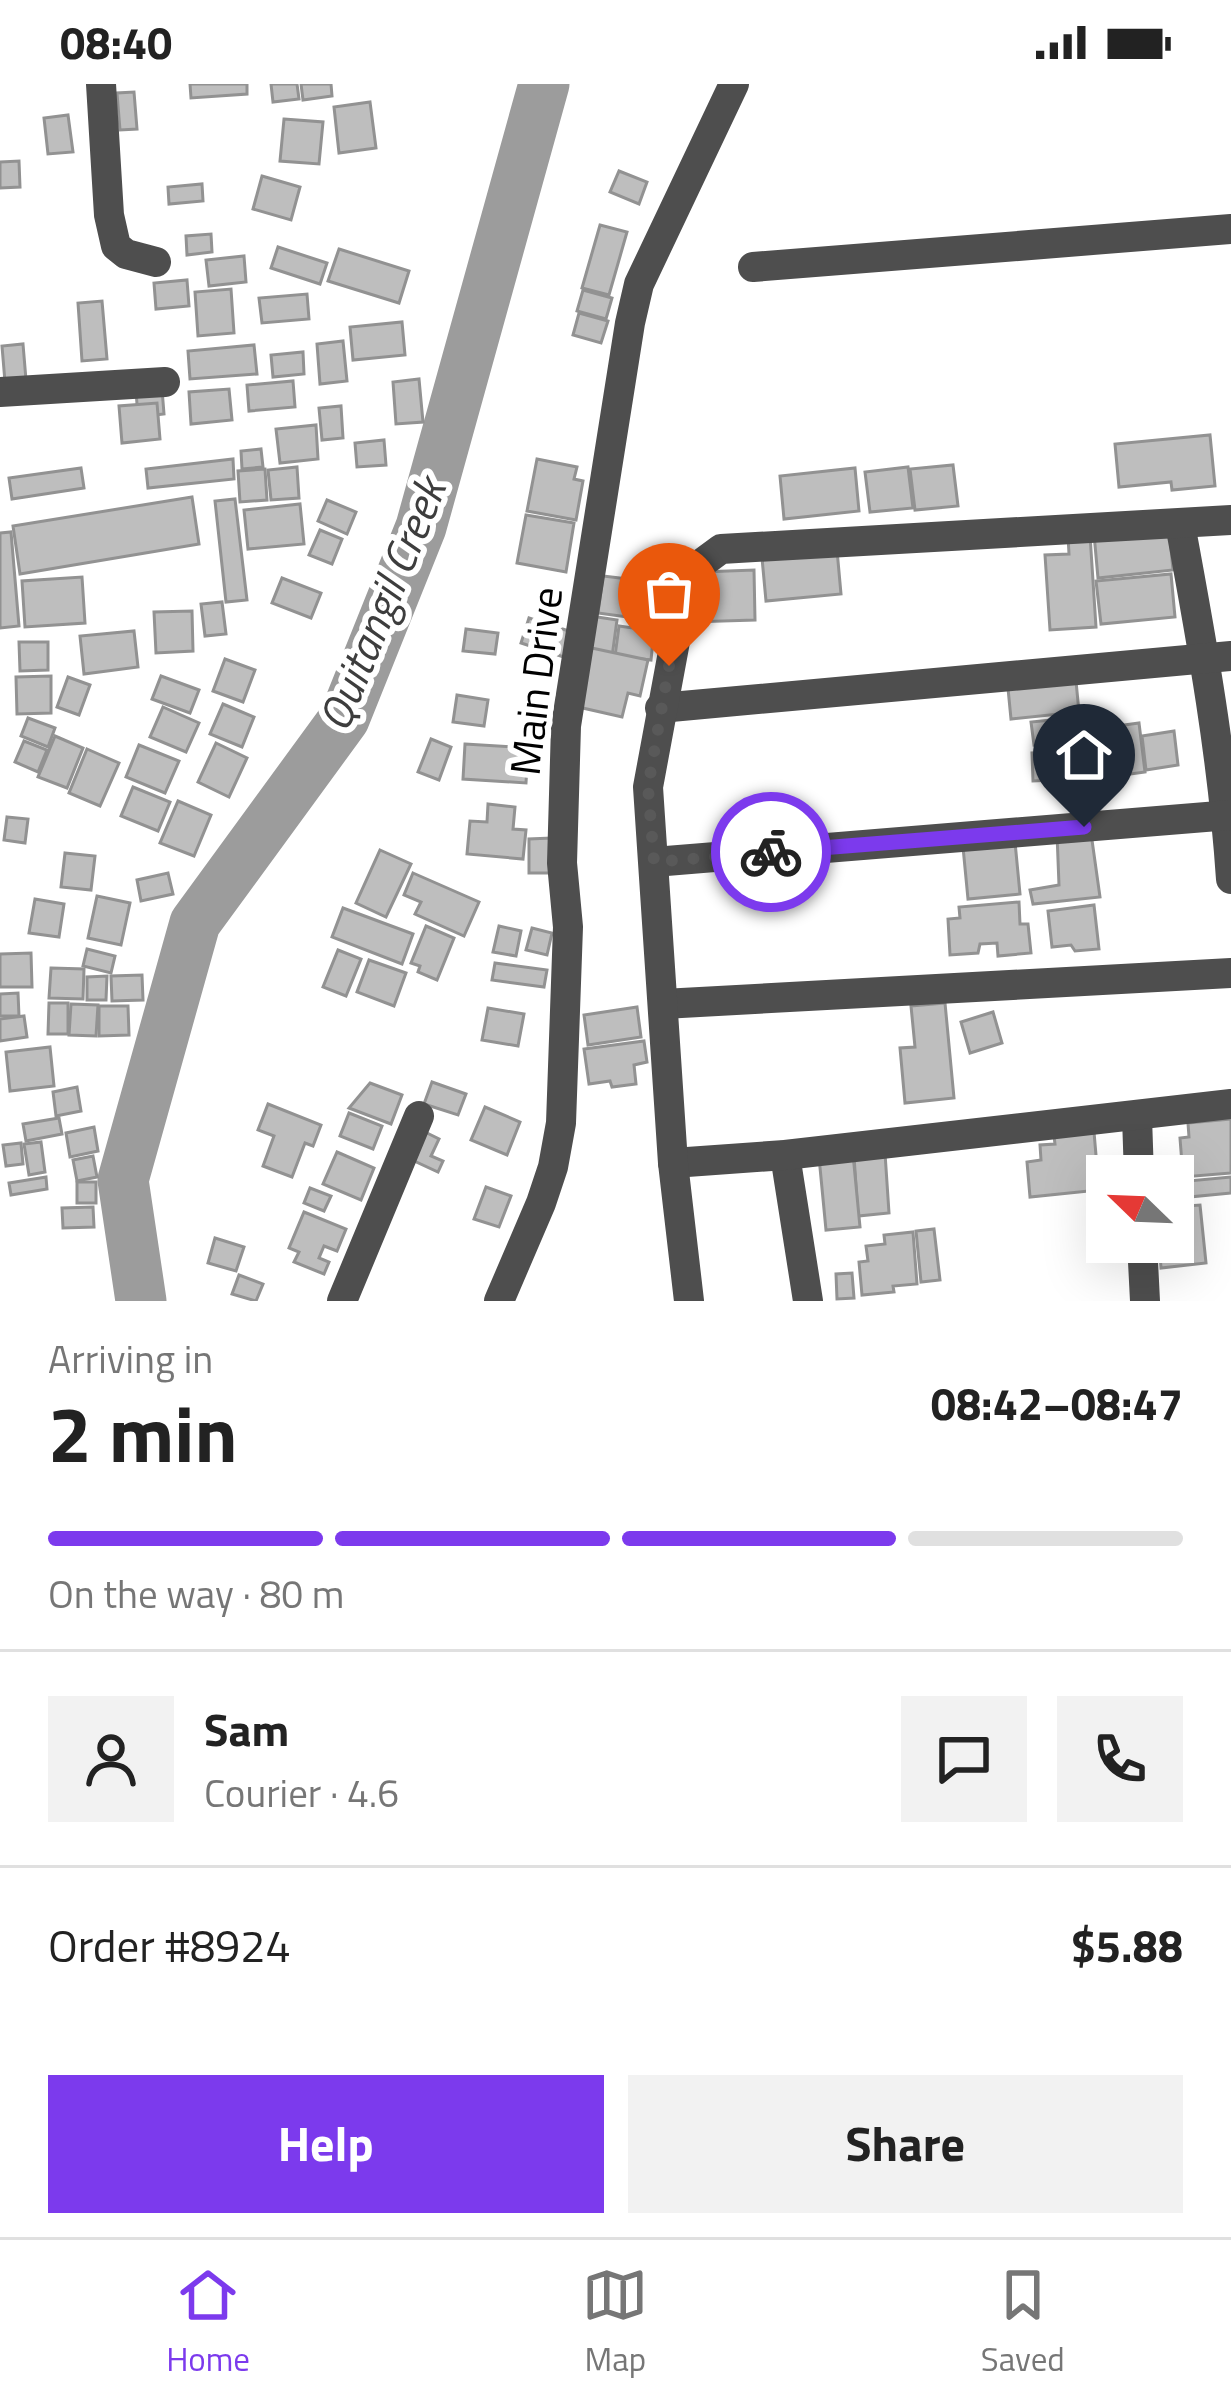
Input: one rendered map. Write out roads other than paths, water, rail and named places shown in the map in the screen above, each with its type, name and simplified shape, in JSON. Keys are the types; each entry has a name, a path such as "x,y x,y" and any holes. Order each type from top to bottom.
{"street":[{"path":"101,84 109,215 116,246 126,254 157,262"},
{"name":"Main Drive","path":"499,1301 547,1185 561,1123 568,927 562,862 566,726 630,323 639,284 734,84"},
{"path":"752,268 1231,229"},
{"path":"0,392 165,382"},
{"path":"689,1301 673,1163 648,787 686,582 721,549 1231,520"},
{"path":"1180,524 1218,658 1231,879"},
{"path":"660,707 1218,658"},
{"path":"654,862 1229,815"},
{"path":"663,1004 1231,973"},
{"path":"673,1163 785,1155 1231,1104"},
{"path":"343,1301 419,1116"},
{"path":"1137,1117 1138,1155"},
{"path":"785,1155 808,1301"},
{"path":"1143,1263 1145,1301"}],"waterway":[{"name":"Quitangil Creek","path":"141,1301 123,1180 195,923 344,719 421,527 544,84"}]}
